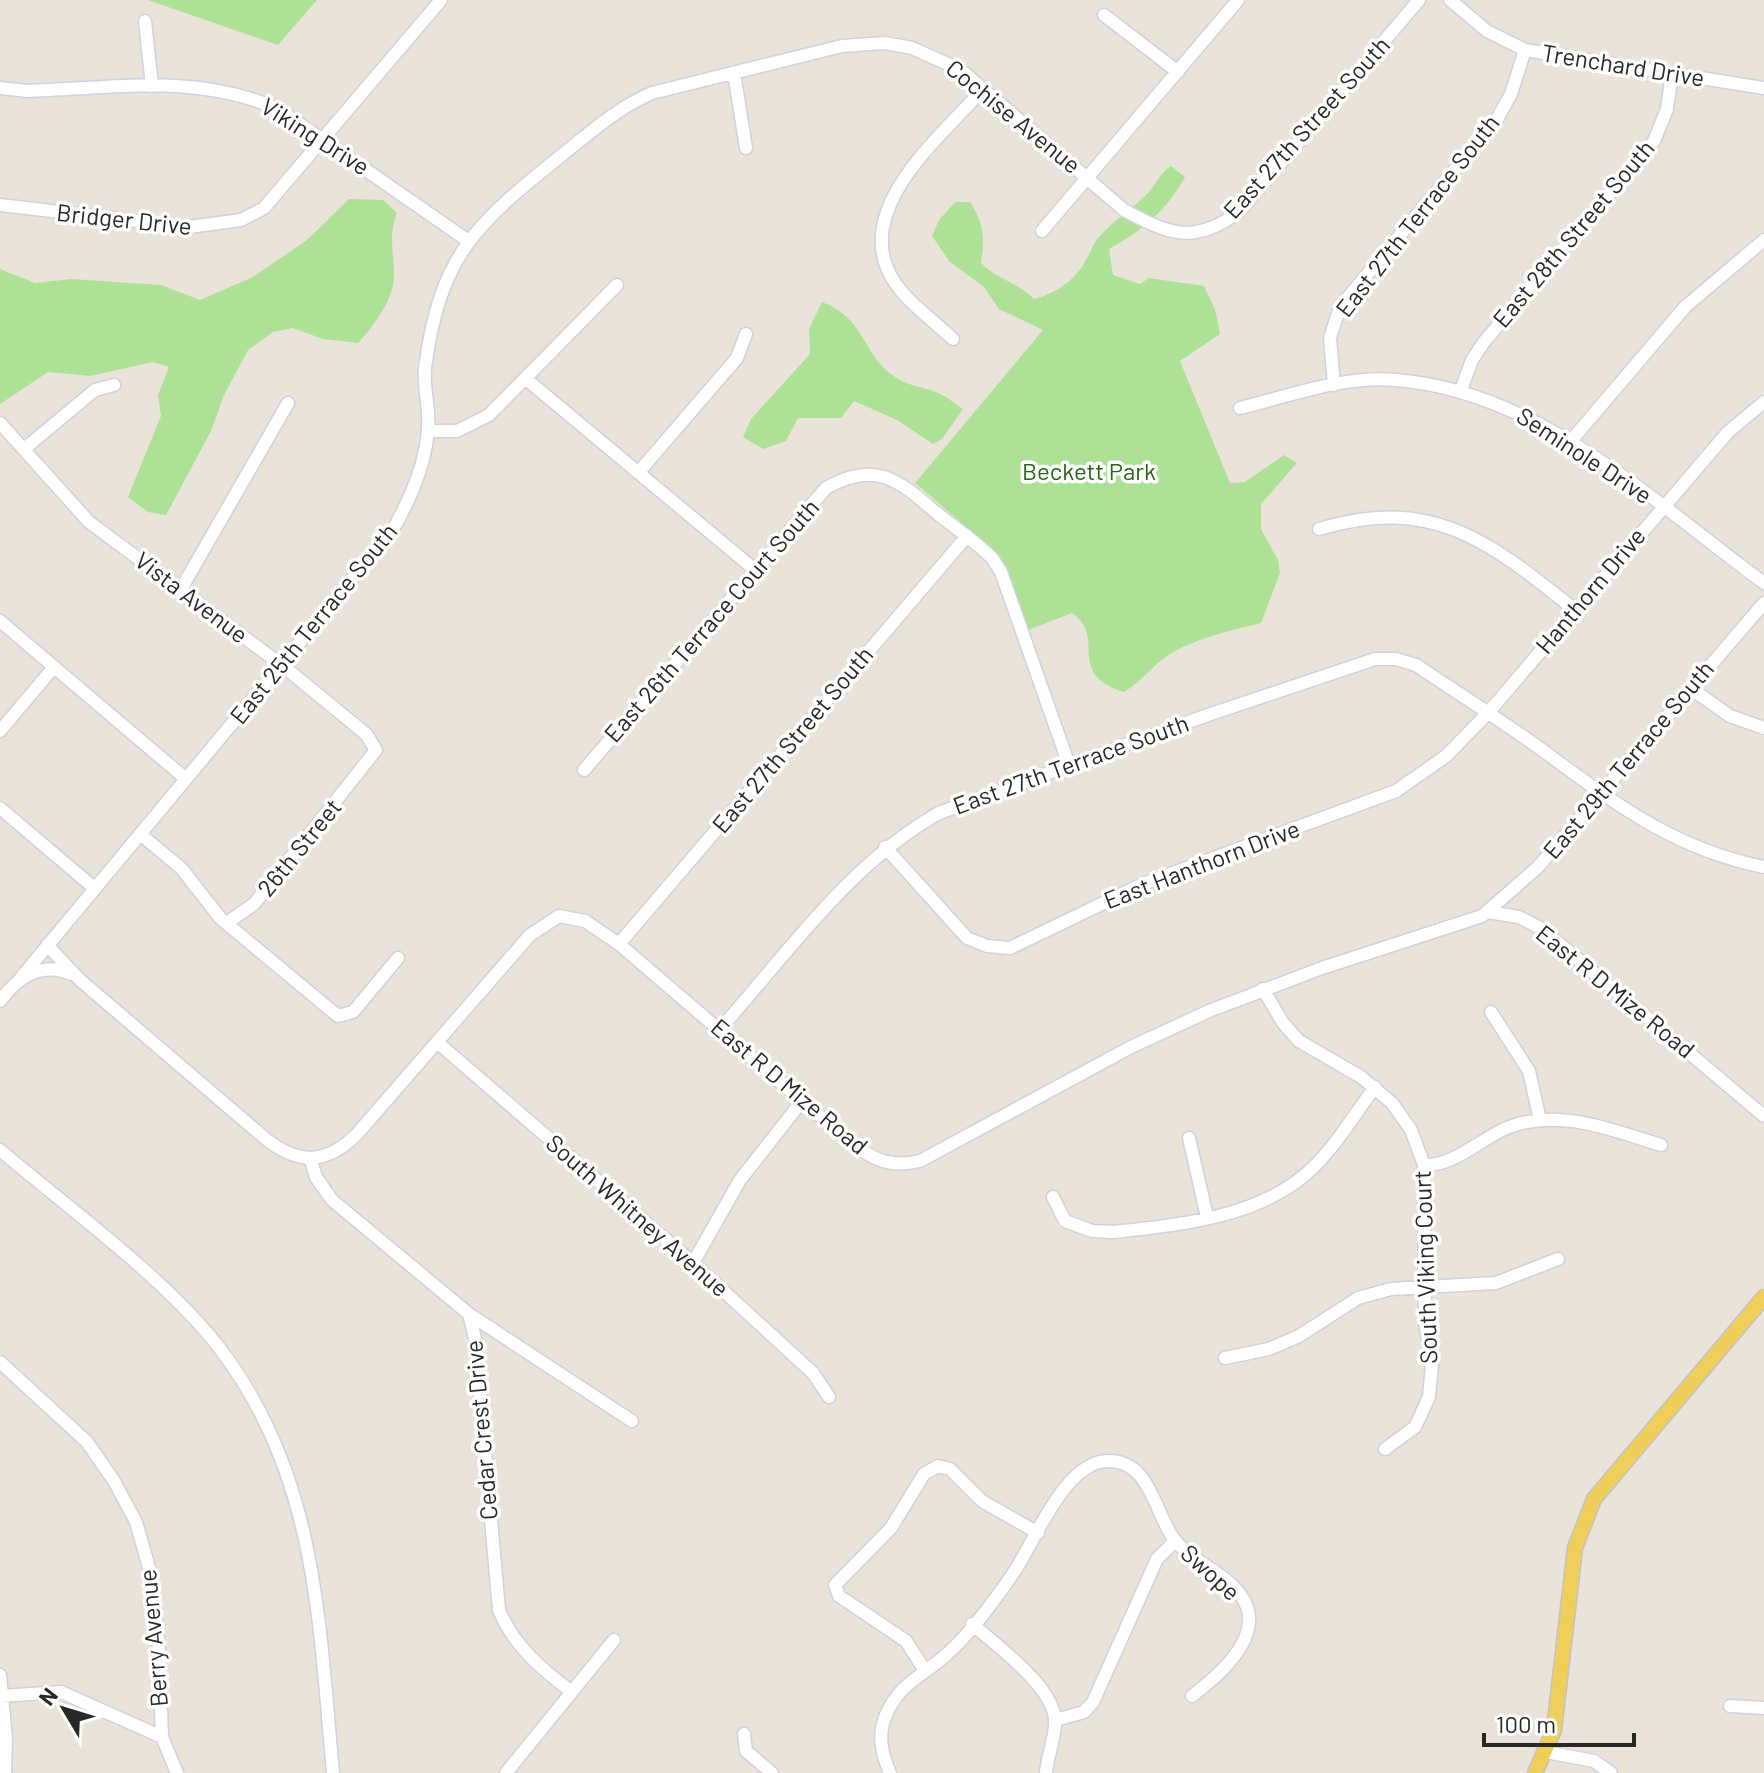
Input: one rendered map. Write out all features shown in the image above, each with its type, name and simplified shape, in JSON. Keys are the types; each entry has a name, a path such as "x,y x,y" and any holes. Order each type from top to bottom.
{"main road":[{"path":"1535,1773 1554,1730 1575,1548 1594,1499 1764,1297"}],"street":[{"path":"324,139 441,0"},
{"path":"1042,231 1238,0"},
{"name":"East 27th Street South","path":"1183,233 1205,232 1240,211 1419,0"},
{"name":"Trenchard Drive","path":"1450,0 1487,31 1525,50 1552,57 1764,88"},
{"path":"1104,15 1178,72"},
{"path":"145,21 152,86"},
{"name":"Cochise Avenue","path":"734,73 842,46 885,43 937,57 984,88 1124,210 1154,226 1183,233"},
{"name":"East 27th Terrace South","path":"1334,385 1330,338 1340,307 1497,119 1511,94 1525,50"},
{"path":"734,73 746,148"},
{"name":"East 25th Terrace South","path":"19,980 93,887 283,666 392,531 411,496 428,431 425,373 432,319 451,266 467,240 504,201 625,105 652,93 734,73"},
{"name":"East 28th Street South","path":"1461,390 1472,360 1484,342 1654,141 1667,109 1672,73"},
{"name":"Viking Drive","path":"0,88 28,91 200,85 243,94 278,109 467,240"},
{"path":"953,339 893,279 881,249 882,224 900,185 984,88"},
{"name":"Bridger Drive","path":"0,205 209,227 264,208 324,139"},
{"path":"1570,442 1685,307 1764,240"},
{"path":"428,431 457,431 479,422 526,379 617,285"},
{"path":"638,473 737,358 746,334"},
{"path":"526,379 754,569"},
{"name":"Seminole Drive","path":"1240,408 1334,385 1394,379 1461,390 1504,406 1570,442 1764,583"},
{"path":"24,449 95,390 114,385"},
{"name":"Hanthorn Drive","path":"1488,713 1728,432 1764,402"},
{"path":"181,589 288,403"},
{"name":"Vista Avenue","path":"0,423 89,522 283,666 366,734 376,750 366,767"},
{"name":"East 26th Terrace Court South","path":"584,770 826,488 847,476 879,475 898,481 992,558 1001,572 1069,765"},
{"path":"1319,529 1349,520 1389,518 1451,528 1502,551 1575,610"},
{"name":"East 27th Street South","path":"619,944 967,536"},
{"name":"East 29th Terrace South","path":"1488,912 1538,867 1764,603"},
{"path":"0,621 186,779"},
{"name":"East 27th Terrace South","path":"720,1029 885,847 939,813 1375,659 1396,659 1416,665 1488,713 1599,795 1651,827 1705,852 1764,867"},
{"path":"0,731 54,667"},
{"path":"1690,688 1730,716 1764,728"},
{"name":"East Hanthorn Drive","path":"885,847 967,938 987,946 1010,948 1143,884 1396,791 1446,756 1488,713"},
{"name":"26th Street","path":"228,922 254,904 366,767"},
{"path":"0,808 93,887"},
{"path":"140,834 181,868 214,912 338,1016 353,1012 398,958"},
{"name":"East R D Mize Road","path":"311,1161 346,1145 530,935 546,921 559,916 585,921 619,944 802,1101 880,1163 901,1165 920,1161 1131,1047 1263,989 1488,912 1519,917 1542,929 1759,1112"},
{"path":"47,945 80,980 267,1140 291,1156 311,1161"},
{"path":"0,1001 19,980 33,972 58,969 80,980"},
{"name":"South Viking Court","path":"1263,989 1283,1023 1299,1041 1375,1087 1411,1130 1424,1165 1424,1289 1432,1364 1429,1397 1419,1422 1399,1441 1385,1449"},
{"path":"1491,1012 1529,1071 1540,1120"},
{"name":"South Whitney Avenue","path":"437,1042 693,1263 813,1373 829,1397"},
{"path":"1053,1197 1065,1221 1092,1231 1132,1230 1253,1206 1276,1196 1308,1173 1375,1087"},
{"path":"1759,1112 1764,1096"},
{"path":"693,1263 740,1180 802,1101"},
{"path":"1424,1165 1433,1165 1509,1127 1540,1120 1582,1121 1661,1145"},
{"path":"1189,1138 1207,1217"},
{"path":"0,1150 174,1298 220,1349 256,1401 280,1452 306,1534 324,1664 333,1773"},
{"name":"Cedar Crest Drive","path":"311,1161 316,1177 332,1200 469,1314 475,1338 499,1610 508,1633 523,1650 572,1692"},
{"path":"1225,1358 1269,1349 1299,1336 1358,1298 1391,1289 1496,1283 1558,1259"},
{"path":"469,1314 632,1421"},
{"name":"Berry Avenue","path":"0,1362 87,1442 114,1481 136,1522 152,1578 162,1737 177,1773"},
{"name":"Swope","path":"1038,1533 1064,1488 1093,1463 1110,1460 1135,1469 1149,1486 1175,1541 1235,1589 1249,1617 1242,1645 1210,1682 1192,1696"},
{"path":"890,1773 883,1757 881,1732 900,1688 938,1662 972,1624 1014,1572 1038,1533 982,1501 950,1469 938,1466 924,1474 891,1528 835,1585 839,1596 906,1641 924,1669"},
{"path":"1056,1720 1084,1712 1093,1702 1157,1559 1175,1541"},
{"path":"972,1624 1042,1690 1056,1720 1046,1773"},
{"path":"506,1773 614,1640"},
{"path":"0,1675 5,1773"},
{"path":"2,1695 61,1692 162,1737"},
{"path":"1730,1706 1764,1708"},
{"path":"744,1734 746,1751 772,1773"},
{"path":"1546,1752 1594,1761 1611,1773"}],"green space":[{"path":"148,0 317,0 278,45"},
{"name":"Beckett Park","path":"1171,166 1185,177 1153,219 1109,249 1113,275 1140,284 1149,278 1204,286 1215,309 1220,334 1180,361 1230,483 1245,482 1284,455 1297,463 1261,504 1261,529 1278,560 1280,573 1261,623 1189,644 1162,660 1124,692 1106,684 1096,675 1091,665 1087,633 1072,613 1028,630 1001,562 991,548 915,483 1043,330 999,309 984,287 950,262 932,236 939,220 955,202 970,202 982,231 981,263 1034,299 1058,289 1071,279 1083,266 1098,239 1147,194"},
{"path":"349,199 383,200 397,213 392,237 393,285 382,312 358,343 323,339 293,328 273,332 248,350 224,395 211,431 166,515 148,512 128,497 161,416 158,395 169,367 153,362 90,376 48,372 0,404 0,269 35,283 72,279 161,285 200,300 253,277 307,240"},
{"path":"822,302 836,309 856,327 884,369 906,383 937,392 963,409 942,439 933,444 897,420 854,401 841,418 798,418 786,441 763,449 743,437 751,419 810,354 809,329"}]}
